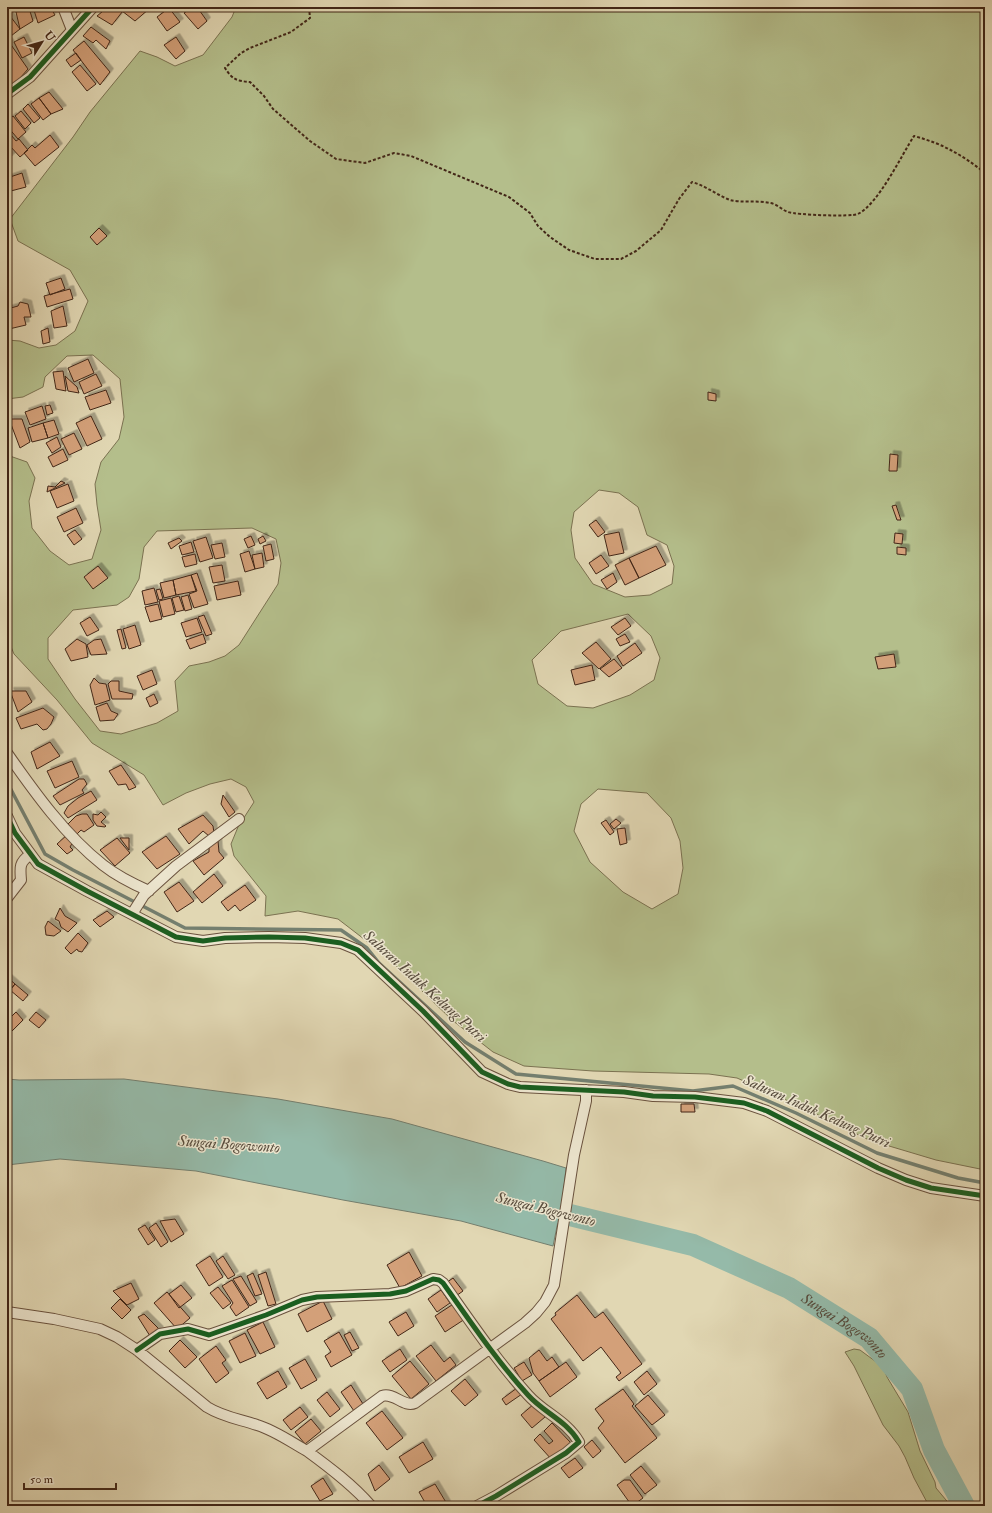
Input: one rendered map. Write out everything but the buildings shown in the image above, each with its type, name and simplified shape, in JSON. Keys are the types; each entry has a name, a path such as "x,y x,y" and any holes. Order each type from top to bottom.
{"street":[{"path":"63,7 72,30"},
{"path":"7,94 30,76 93,7"},
{"path":"7,753 53,815 83,848 104,866 146,893"},
{"path":"7,816 15,833 30,855 41,866 87,891 133,912 176,937 203,941 225,938 286,937 341,943 358,950 366,956 482,1072 508,1084 520,1087 586,1090 653,1096 696,1097 744,1103 767,1111 872,1166 906,1180 931,1188 985,1196"},
{"path":"133,912 146,893 176,866 239,819"},
{"path":"7,898 21,880 20,868 23,860 30,855"},
{"path":"307,1451 382,1396 387,1394 407,1403 415,1403 490,1349 536,1313 545,1302 554,1285 574,1155 582,1122 586,1090"},
{"path":"137,1350 160,1334 188,1329 209,1335 266,1315 302,1300 317,1297 390,1294 406,1291 433,1279 439,1280 443,1283 490,1349 528,1396 561,1421 579,1442 566,1453 477,1506"},
{"path":"7,1312 100,1329 117,1337 137,1350 217,1414 258,1425 307,1451 350,1485 371,1506"}],"path":[{"path":"309,7 310,18 299,28 250,48 234,59 225,68 231,78 241,82 250,82 278,114 310,141 336,159 365,163 394,153 411,156 509,197 530,212 538,226 562,246 595,259 621,259 636,251 661,230 679,199 692,182 733,200 771,203 788,212 857,215 868,206 888,179 914,136 946,146 985,172"}],"shaded area":[{"path":"236,7 985,7 985,1170 936,1160 869,1140 804,1108 737,1078 709,1074 593,1071 524,1066 493,1052 452,1020 386,956 338,919 298,911 265,916 266,896 234,856 231,844 238,827 254,802 246,787 231,779 210,784 186,793 163,805 144,775 92,743 57,700 14,654 7,637 7,455 27,462 35,478 29,501 32,528 50,551 69,565 92,559 101,530 95,484 101,462 119,439 124,417 120,379 93,355 67,356 45,377 43,387 23,397 7,399 7,340 20,341 39,348 56,345 75,331 88,301 70,270 18,241 10,219 73,137 90,112 140,51 175,66 203,55 232,17","holes":["599,490 619,493 638,507 647,535 667,545 674,566 672,584 650,595 625,597 593,584 575,558 571,530 574,512","252,528 276,539 281,563 278,584 239,645 225,656 209,662 189,666 175,681 178,711 157,723 121,734 100,731 75,699 48,659 48,638 73,610 117,605 129,597 139,579 144,547 157,531","628,614 651,636 660,658 654,680 630,695 593,708 567,706 538,684 532,660 561,631","598,789 647,793 671,818 680,841 683,868 678,894 652,909 623,892 590,862 574,831 581,804"]},
{"path":"854,1349 860,1350 883,1367 887,1377 908,1412 920,1451 935,1482 936,1488 951,1506 929,1506 899,1446 883,1425 854,1366 845,1352"}],"water":[{"path":"7,1079 124,1079 278,1099 392,1119 566,1168 563,1197 553,1246 461,1221 343,1200 196,1171 60,1159 7,1165"}],"waterway":[{"name":"Saluran Induk Kedung Putri","path":"7,782 45,854 185,928 341,930 367,948 379,963 465,1042 516,1074 693,1091 733,1086 796,1113 877,1153 958,1178 985,1183"},
{"name":"Sungai Bogowonto","path":"541,1208 693,1245 789,1288 869,1338 912,1389 934,1450 964,1506"}],"cycle path":[{"path":"7,94 30,77 93,7"},
{"path":"7,816 15,833 38,864 176,937 203,941 225,938 305,938 341,943 358,950 423,1011 482,1072 508,1084 520,1087 624,1092 653,1096 695,1097 744,1103 767,1111 878,1168 906,1180 931,1188 985,1196"},
{"path":"137,1350 160,1334 188,1329 209,1335 266,1315 302,1300 317,1297 390,1294 406,1291 433,1279 439,1280 443,1283 516,1382 534,1401 568,1428 579,1442 566,1453 477,1506"}]}
